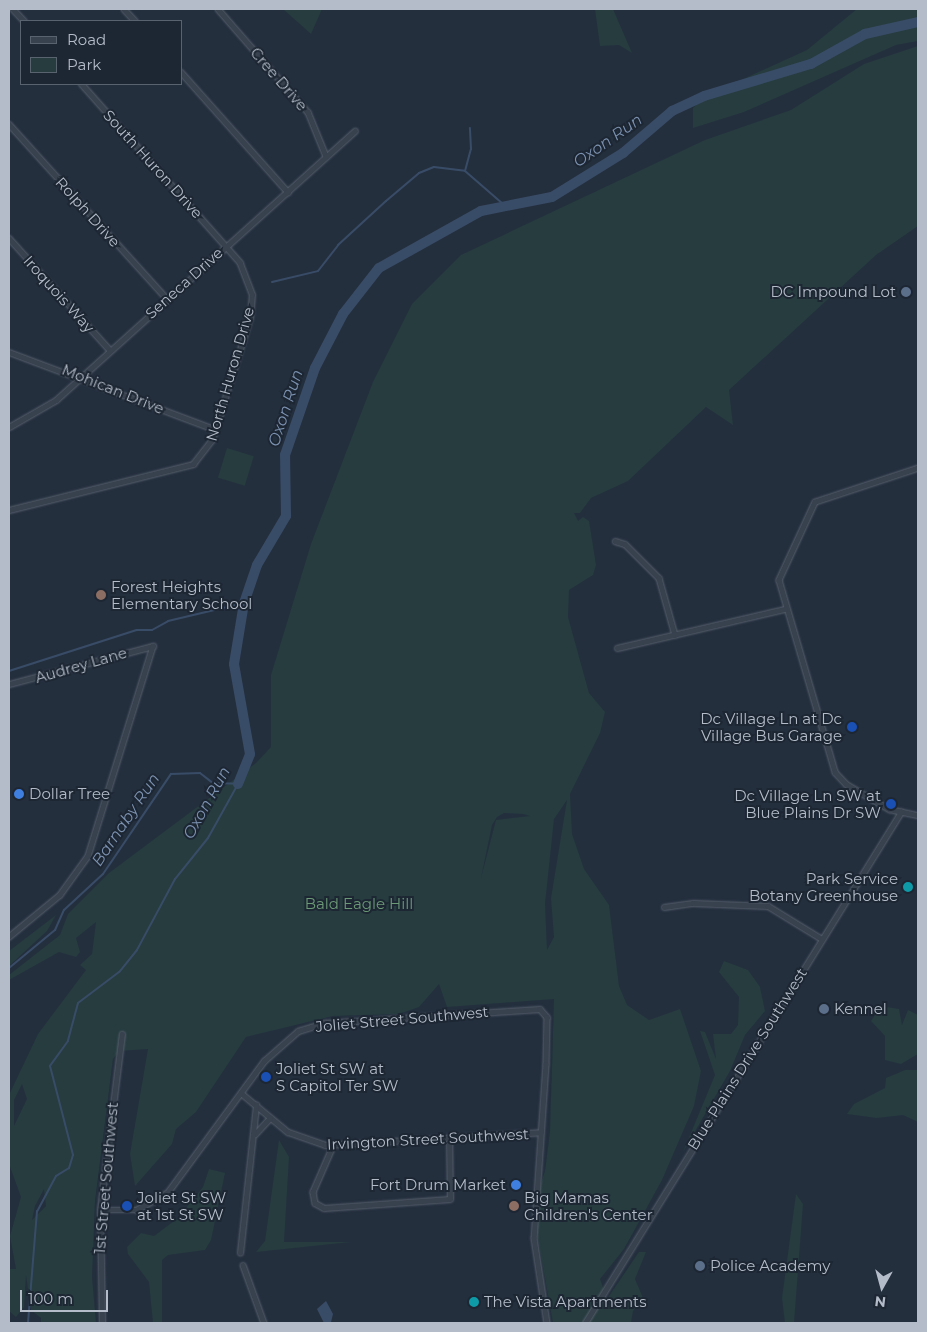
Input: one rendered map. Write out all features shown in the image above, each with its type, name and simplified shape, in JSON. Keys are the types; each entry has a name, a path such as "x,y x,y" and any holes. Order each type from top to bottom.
{"street":[{"path":"13,9 23,20"},
{"path":"124,9 134,20"},
{"name":"Cree Drive","path":"218,9 308,112 326,156"},
{"path":"182,73 288,192"},
{"name":"South Huron Drive","path":"81,85 226,245"},
{"name":"Rolph Drive","path":"9,124 167,299"},
{"name":"Seneca Drive","path":"9,427 36,415 355,131"},
{"name":"Iroquois Way","path":"9,238 110,350"},
{"name":"North Huron Drive","path":"9,510 180,470 203,456 216,430 252,307 245,272 226,245"},
{"name":"Mohican Drive","path":"9,352 80,375 216,430"},
{"path":"918,468 815,502 781,570 784,610 835,772 846,784 901,812 918,815"},
{"path":"615,541 625,544 659,578 675,635"},
{"path":"617,648 784,610"},
{"name":"Audrey Lane","path":"9,684 153,646 88,856 60,895 9,936"},
{"name":"Blue Plains Drive Southwest","path":"585,1323 901,812"},
{"path":"664,907 692,903 768,906 822,939"},
{"name":"Joliet Street Southwest","path":"100,1210 136,1210 164,1196 241,1094 284,1041 316,1024 540,1008 547,1017 542,1132"},
{"name":"1st Street Southwest","path":"102,1323 100,1210 122,1034"},
{"name":"Irvington Street Southwest","path":"241,1094 270,1118 298,1137 333,1146 542,1132"},
{"path":"240,1253 255,1134 256,1105"},
{"path":"255,1134 270,1118"},
{"path":"542,1132 534,1238 546,1323"},
{"path":"333,1146 313,1192 315,1203 324,1208 450,1199 449,1138"},
{"path":"243,1265 264,1323"}],"green space":[{"path":"283,9 322,9 311,34"},
{"path":"595,9 613,9 632,53 619,45 600,46"},
{"path":"857,9 918,9 918,41 896,45 744,112 693,128 693,108 706,96 807,50"},
{"name":"Bald Eagle Hill","path":"918,46 918,226 876,255 729,390 733,425 706,407 628,481 591,498 580,513 574,513 578,521 583,517 589,521 596,565 593,575 569,590 568,617 589,693 605,712 600,733 570,794 572,834 584,869 609,905 619,986 627,1005 649,1020 680,1009 701,1071 694,1106 662,1180 624,1249 600,1279 607,1299 639,1252 646,1252 635,1279 643,1298 633,1311 631,1323 553,1323 533,1210 545,1171 550,1132 554,999 447,1007 439,984 419,1007 399,1014 333,1016 246,1037 196,1112 176,1129 172,1144 135,1186 130,1154 148,1049 119,1051 113,1059 95,1201 92,1277 96,1323 41,1323 41,1318 31,1310 26,1275 24,1307 16,1317 9,1311 9,1269 16,1269 10,1236 21,1197 9,1164 9,1095 38,1034 86,970 80,965 92,954 96,922 76,938 80,952 76,957 59,952 9,980 9,975 60,935 68,914 109,873 256,763 271,747 271,675 311,544 373,382 412,304 461,255 705,140 791,110 864,64","holes":["567,800 551,898 554,937 547,950 545,904 554,819","504,813 530,816 496,820 481,878 492,825 497,817","22,1084 27,1099 14,1126 14,1100","44,1189 46,1206 32,1220 35,1206"]},
{"path":"227,448 254,456 245,486 218,478"},
{"path":"56,915 47,931 9,966 9,951"},
{"path":"724,961 748,970 760,987 765,1011 745,1035 730,1071 683,1152 715,1075 700,1031 705,1032 716,1059 713,1034 731,1034 738,1025 739,997 719,972"},
{"path":"881,1006 899,1009 902,1025 908,1010 918,1015 918,1054 901,1064 885,1060 885,1036 871,1021"},
{"path":"905,1070 918,1070 918,1122 903,1115 877,1118 847,1114 854,1104 885,1088 886,1078"},
{"path":"279,1140 289,1157 284,1242 351,1242 256,1252 265,1241"},
{"path":"209,1169 225,1173 211,1240 205,1250 168,1255 162,1260 162,1323 153,1323 149,1282 128,1254 127,1247 141,1233 154,1236 178,1218 203,1187"},
{"path":"796,1194 803,1204 794,1323 785,1323 782,1298"}],"water":[{"path":"326,1301 333,1314 331,1322 324,1323 317,1309"}],"waterway":[{"name":"Oxon Run","path":"238,784 250,754 234,664 244,603 257,565 286,516 285,455 315,368 343,314 379,268 481,211 552,197 623,153 672,111 704,96 811,64 865,34 918,22"},
{"path":"465,171 471,149 470,128"},
{"path":"272,282 318,271 338,245 386,201 419,173 434,167 465,171 503,204"},
{"path":"9,671 137,630 152,630 168,621 244,603"},
{"name":"Oxon Run","path":"9,968 55,930 64,910 103,874 171,774 200,773 213,783 238,784 208,838 175,879 137,950 119,972 78,1003 68,1041 50,1066 73,1155 69,1168 56,1176 37,1211 28,1323"}],"place":[{"name":"DC Impound Lot","path":"906,292"},
{"name":"Forest Heights Elementary School","path":"101,595"},
{"name":"Dc Village Ln at Dc Village Bus Garage","path":"852,727"},
{"name":"Dollar Tree","path":"19,794"},
{"name":"Dc Village Ln SW at Blue Plains Dr SW","path":"891,804"},
{"name":"Park Service Botany Greenhouse","path":"908,887"},
{"name":"Kennel","path":"824,1009"},
{"name":"Joliet St SW at S Capitol Ter SW","path":"266,1077"},
{"name":"Fort Drum Market","path":"516,1185"},
{"name":"Joliet St SW at 1st St SW","path":"127,1206"},
{"name":"Big Mamas Children's Center","path":"514,1206"},
{"name":"Police Academy","path":"700,1266"},
{"name":"The Vista Apartments","path":"474,1302"}],"water label":[{"name":"Barnaby Run","path":"126,820"}]}
